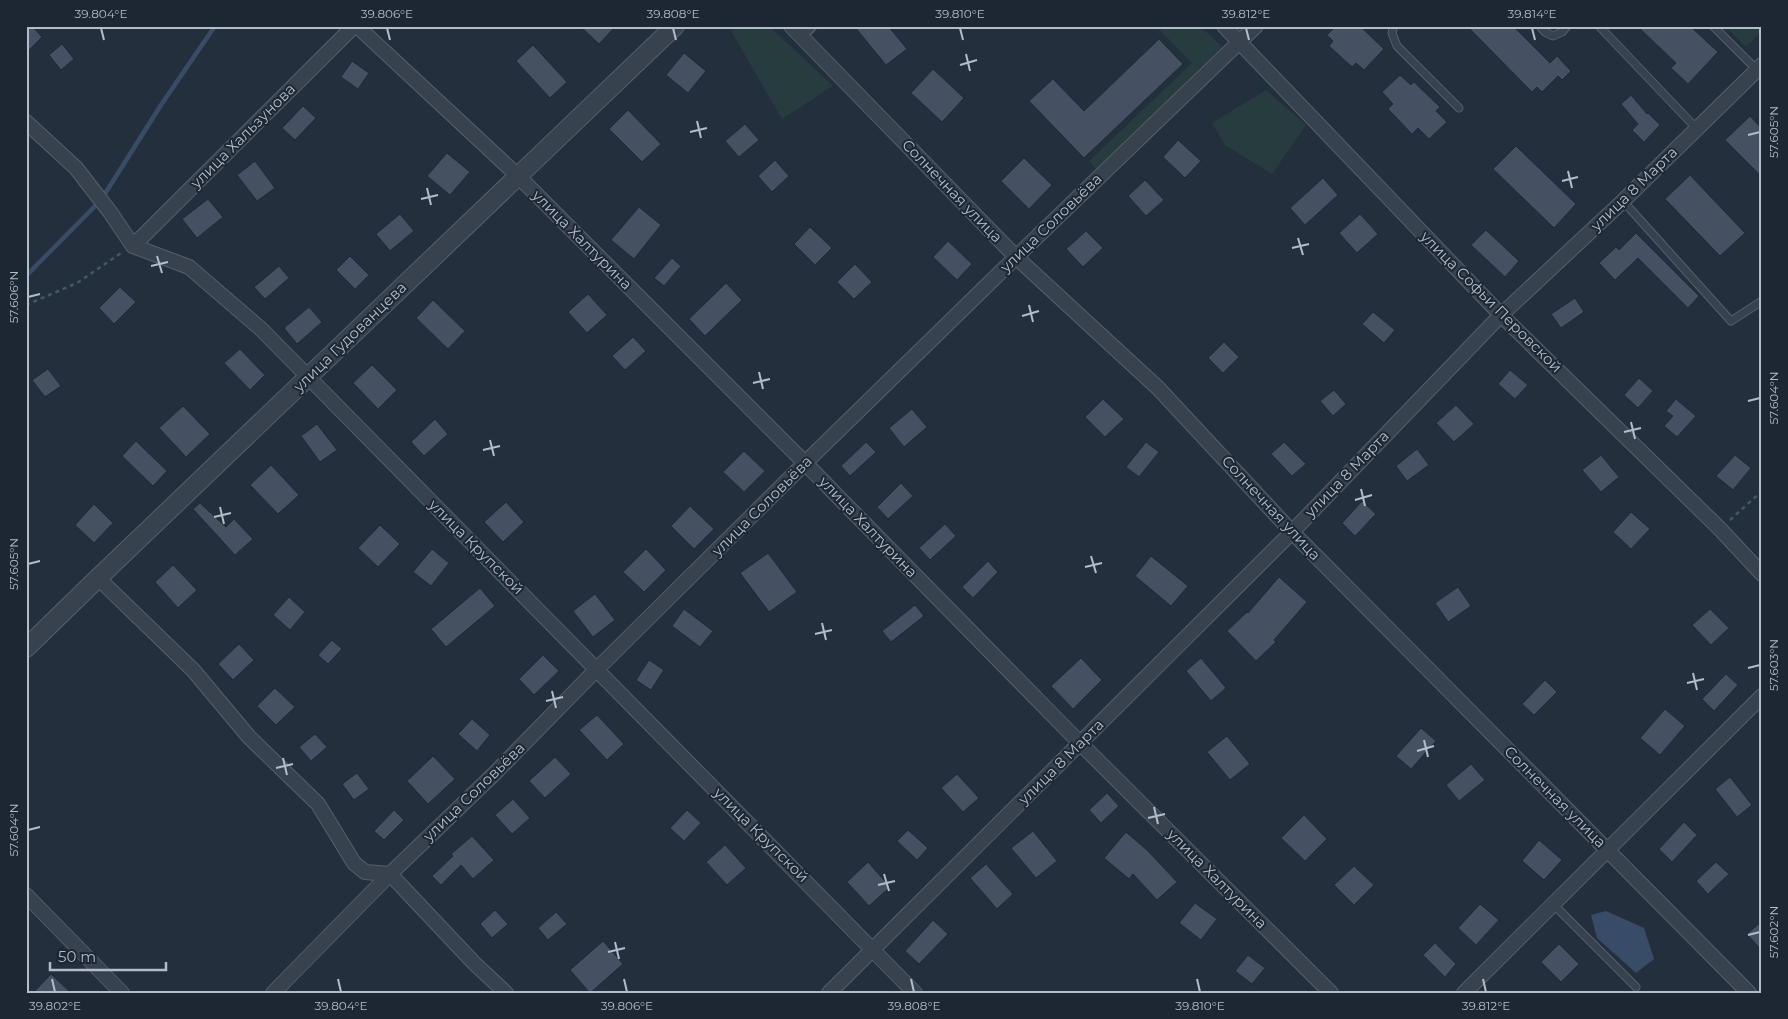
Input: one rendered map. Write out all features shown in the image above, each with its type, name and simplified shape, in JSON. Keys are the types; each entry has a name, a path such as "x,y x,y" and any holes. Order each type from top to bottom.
{"street":[{"name":"улица Халтурина","path":"355,26 518,176 805,463 1080,743 1331,993"},
{"name":"улица Хальзунова","path":"133,246 355,26"},
{"name":"улица Гудованцева","path":"26,648 675,26"},
{"name":"улица Софьи Перовской","path":"1224,26 1501,315 1720,529 1762,574"},
{"name":"улица Соловьёва","path":"273,993 390,874 494,774 805,463 1256,26"},
{"name":"Солнечная улица","path":"800,29 1016,257 1158,388 1292,532 1749,993"},
{"name":"улица 8 Марта","path":"829,993 1292,532 1501,315 1623,201 1760,68"},
{"path":"26,122 76,168 133,246"},
{"name":"улица Крупской","path":"133,246 189,267 261,329 915,993"},
{"path":"98,578 193,670 249,737 318,804 354,863 365,872 390,874 506,993"},
{"path":"1464,993 1762,696"},
{"path":"26,895 122,993"}],"lane":[{"path":"1394,26 1392,33 1397,46 1459,108"},
{"path":"1540,26 1545,32 1553,36 1567,26"},
{"path":"1599,26 1698,129"},
{"path":"1713,26 1760,68"},
{"path":"1623,201 1731,320 1762,301"},
{"path":"1553,904 1636,986"}],"path":[{"path":"26,305 77,283 133,246"},
{"path":"1720,529 1762,490"}],"green space":[{"path":"734,26 769,26 833,86 782,119 731,31"},
{"path":"1156,26 1200,26 1222,47 1097,170 1089,161 1192,63"},
{"path":"1725,26 1762,26 1762,31 1746,47"},
{"path":"1266,90 1306,125 1272,174 1225,145 1212,123"}],"water":[{"path":"1606,911 1644,928 1654,959 1636,973 1597,938 1591,915"}],"building":[{"path":"26,26 32,26 42,37 26,53"},
{"path":"580,26 616,26 599,44"},
{"path":"854,26 888,26 907,49 886,65"},
{"path":"1336,26 1360,26 1384,49 1364,70 1356,63 1352,67 1329,46 1333,41 1327,35"},
{"path":"1467,26 1513,26 1550,63 1557,56 1571,71 1562,80 1558,76 1542,92 1537,87 1532,92"},
{"path":"1637,26 1690,26 1718,52 1688,84 1671,68 1676,63"},
{"path":"1159,39 1183,64 1084,158 1029,101 1053,79 1084,111"},
{"path":"62,44 74,59 61,70 49,55"},
{"path":"533,45 567,82 550,98 516,61"},
{"path":"684,53 706,71 688,93 666,75"},
{"path":"352,61 369,73 358,89 341,77"},
{"path":"933,69 964,98 942,122 911,93"},
{"path":"1400,75 1411,85 1414,82 1440,107 1436,111 1447,122 1429,139 1418,128 1412,134 1388,109 1393,104 1382,92"},
{"path":"1631,95 1647,114 1660,125 1644,142 1632,130 1638,124 1621,104"},
{"path":"303,106 316,118 295,140 282,128"},
{"path":"628,110 661,144 642,162 609,129"},
{"path":"1750,116 1762,129 1762,177 1725,140"},
{"path":"745,124 759,140 739,157 725,141"},
{"path":"1178,140 1201,161 1185,178 1163,157"},
{"path":"1516,146 1576,204 1554,228 1493,169"},
{"path":"447,153 470,172 450,195 427,176"},
{"path":"1024,158 1052,185 1029,209 1001,181"},
{"path":"775,160 789,176 772,192 758,176"},
{"path":"255,161 275,188 257,201 237,175"},
{"path":"1690,175 1745,233 1720,256 1665,199"},
{"path":"1323,178 1338,195 1305,225 1290,208"},
{"path":"1145,180 1164,200 1146,216 1128,196"},
{"path":"208,199 223,217 197,238 182,219"},
{"path":"639,207 661,225 634,259 611,240"},
{"path":"400,214 414,231 390,251 376,234"},
{"path":"1360,214 1378,234 1357,253 1339,233"},
{"path":"810,227 832,248 815,265 794,244"},
{"path":"1486,230 1519,261 1505,277 1471,245"},
{"path":"1086,231 1103,248 1083,267 1066,249"},
{"path":"1636,233 1699,296 1688,308 1638,258 1615,280 1599,263 1616,247 1619,250"},
{"path":"948,241 972,264 957,280 933,257"},
{"path":"350,256 369,275 355,289 336,270"},
{"path":"672,258 681,266 664,286 654,278"},
{"path":"855,264 872,282 854,299 837,282"},
{"path":"279,266 289,278 265,299 254,287"},
{"path":"726,283 742,300 705,336 689,319"},
{"path":"120,287 136,302 114,324 99,308"},
{"path":"588,294 607,315 587,333 568,312"},
{"path":"1575,298 1584,312 1561,328 1551,314"},
{"path":"433,300 465,331 448,349 416,318"},
{"path":"309,307 322,322 297,344 284,328"},
{"path":"1373,312 1395,330 1384,343 1362,324"},
{"path":"633,337 646,351 625,370 612,356"},
{"path":"1224,342 1239,357 1223,373 1208,358"},
{"path":"240,349 265,375 250,390 224,363"},
{"path":"372,365 397,390 378,409 353,383"},
{"path":"48,369 61,386 45,397 32,380"},
{"path":"1510,370 1528,385 1515,399 1498,384"},
{"path":"1639,378 1653,391 1638,408 1624,395"},
{"path":"1334,390 1346,404 1333,416 1320,401"},
{"path":"1103,399 1124,419 1105,437 1085,417"},
{"path":"1676,399 1696,416 1677,437 1664,426 1673,416 1666,411"},
{"path":"1456,405 1474,424 1454,442 1436,423"},
{"path":"183,406 210,434 186,457 159,428"},
{"path":"912,409 927,427 904,447 889,428"},
{"path":"435,419 448,434 424,456 411,442"},
{"path":"317,424 337,450 320,462 301,436"},
{"path":"136,441 167,471 153,486 122,456"},
{"path":"866,442 876,452 850,476 841,466"},
{"path":"1146,442 1159,452 1139,477 1126,467"},
{"path":"1284,442 1306,464 1292,476 1271,454"},
{"path":"1417,449 1429,465 1407,481 1396,466"},
{"path":"744,451 765,471 744,492 723,472"},
{"path":"1601,455 1619,477 1601,492 1582,470"},
{"path":"1735,455 1751,468 1733,490 1716,476"},
{"path":"271,465 299,495 278,514 250,485"},
{"path":"901,483 913,496 888,519 877,507"},
{"path":"1362,501 1376,514 1355,536 1342,523"},
{"path":"506,502 524,522 503,542 484,522"},
{"path":"200,503 226,527 234,519 253,539 235,555 193,509"},
{"path":"94,504 113,523 94,543 75,525"},
{"path":"690,506 714,529 694,549 671,526"},
{"path":"1631,512 1650,529 1631,549 1613,532"},
{"path":"945,524 956,536 930,560 919,548"},
{"path":"380,525 400,544 378,567 358,548"},
{"path":"432,549 449,563 431,586 413,572"},
{"path":"646,549 666,570 644,592 623,572"},
{"path":"768,553 797,592 769,612 740,573"},
{"path":"1151,556 1188,586 1171,606 1135,576"},
{"path":"988,561 998,572 973,598 962,587"},
{"path":"173,565 197,590 178,608 155,582"},
{"path":"1279,577 1307,602 1274,640 1276,642 1256,661 1227,631 1248,613"},
{"path":"1458,587 1471,606 1448,622 1435,603"},
{"path":"480,588 495,606 446,647 431,629"},
{"path":"595,594 615,620 593,637 573,611"},
{"path":"289,597 305,612 290,630 273,615"},
{"path":"915,605 924,616 891,642 882,631"},
{"path":"684,609 713,631 700,647 672,626"},
{"path":"1710,609 1729,628 1711,645 1692,625"},
{"path":"332,640 342,649 328,664 318,655"},
{"path":"239,644 254,660 233,680 218,664"},
{"path":"543,655 559,671 534,695 519,679"},
{"path":"1081,658 1102,680 1073,709 1051,686"},
{"path":"1201,658 1226,688 1211,701 1186,671"},
{"path":"649,660 664,670 651,690 636,680"},
{"path":"1726,674 1738,685 1714,711 1702,699"},
{"path":"1545,680 1557,692 1534,715 1522,704"},
{"path":"275,688 295,707 276,725 257,706"},
{"path":"1665,709 1685,726 1660,755 1640,738"},
{"path":"597,715 624,744 607,760 579,730"},
{"path":"472,719 490,735 477,751 458,734"},
{"path":"1421,728 1436,741 1411,769 1396,756"},
{"path":"315,734 327,747 311,761 299,747"},
{"path":"1227,736 1250,764 1230,780 1207,752"},
{"path":"433,756 455,779 428,804 407,781"},
{"path":"555,757 571,774 545,798 529,781"},
{"path":"1471,764 1485,780 1459,801 1446,785"},
{"path":"357,773 369,789 354,800 342,784"},
{"path":"957,774 979,798 963,812 941,788"},
{"path":"1730,777 1752,805 1737,817 1715,789"},
{"path":"1107,793 1119,806 1101,823 1089,810"},
{"path":"513,799 530,818 512,834 495,815"},
{"path":"394,810 404,820 384,840 374,831"},
{"path":"687,810 701,823 684,841 670,828"},
{"path":"1304,815 1327,839 1305,861 1281,838"},
{"path":"1684,822 1697,835 1672,862 1659,849"},
{"path":"908,830 928,848 917,860 897,841"},
{"path":"1033,831 1057,861 1036,878 1011,848"},
{"path":"1126,832 1148,851 1177,882 1157,900 1133,874 1129,879 1104,858"},
{"path":"472,836 494,860 473,879 461,865 441,885 432,876 453,856 451,854"},
{"path":"1539,840 1562,860 1544,880 1522,861"},
{"path":"725,845 746,868 727,885 706,862"},
{"path":"868,862 890,887 869,906 847,882"},
{"path":"1716,862 1729,874 1708,894 1696,881"},
{"path":"986,864 1013,894 997,909 970,878"},
{"path":"1354,866 1374,885 1354,905 1334,885"},
{"path":"1195,903 1217,919 1201,940 1179,923"},
{"path":"1480,904 1499,920 1476,945 1458,928"},
{"path":"495,910 508,924 492,938 480,924"},
{"path":"556,912 567,924 548,940 538,928"},
{"path":"933,920 948,934 919,964 905,951"},
{"path":"1762,921 1762,951 1747,934"},
{"path":"603,941 623,964 590,993 570,970"},
{"path":"1435,943 1456,964 1445,977 1423,955"},
{"path":"1559,944 1579,964 1561,982 1541,962"},
{"path":"1248,955 1265,968 1252,984 1235,971"},
{"path":"51,974 71,993 33,993"}],"waterway":[{"path":"26,276 101,200 161,105 215,26"}]}
